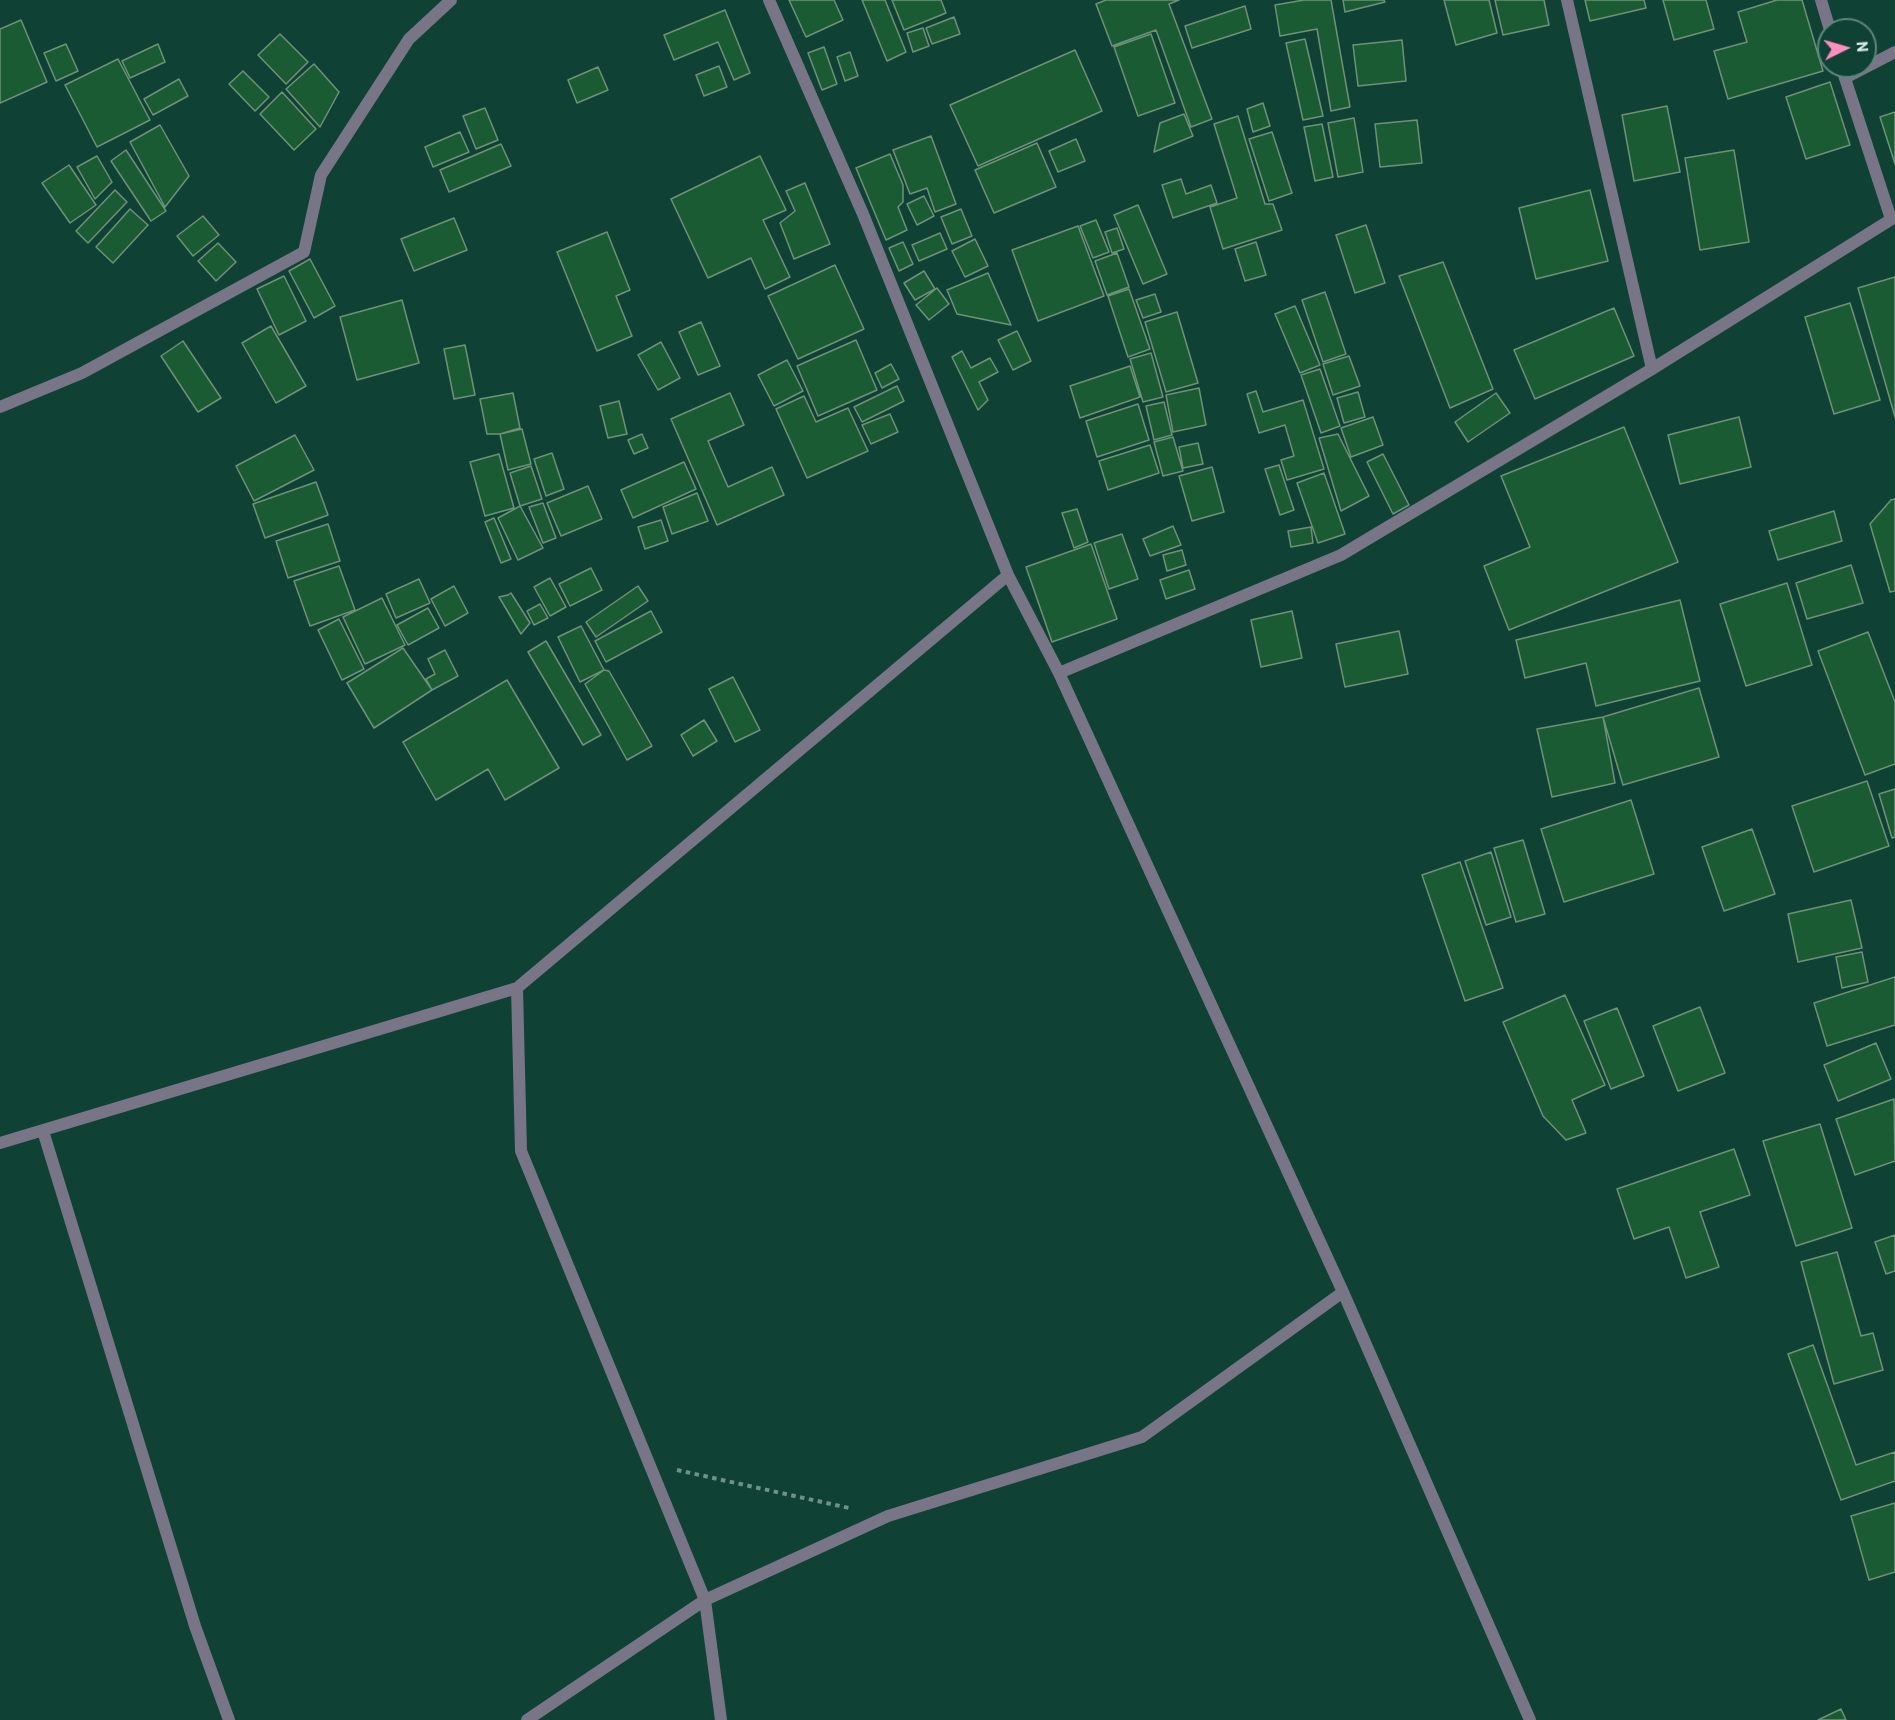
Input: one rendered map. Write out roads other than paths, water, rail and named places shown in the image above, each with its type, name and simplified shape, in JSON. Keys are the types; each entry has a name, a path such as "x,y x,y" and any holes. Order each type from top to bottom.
{"street":[{"path":"0,406 82,374 304,252 321,175 409,39 451,0"},
{"path":"769,0 862,214 1008,575 1059,674 1343,1292 1530,1720"},
{"path":"1567,0 1652,369"},
{"path":"1821,0 1826,18"},
{"path":"1877,59 1895,52"},
{"path":"1059,674 1341,555 1652,369 1893,218 1845,78"},
{"path":"0,1143 517,988 1008,575"},
{"path":"517,988 521,1150 705,1600 722,1720"},
{"path":"43,1131 195,1626 229,1720"},
{"path":"527,1720 705,1600 888,1516 1142,1437 1343,1292"}]}
